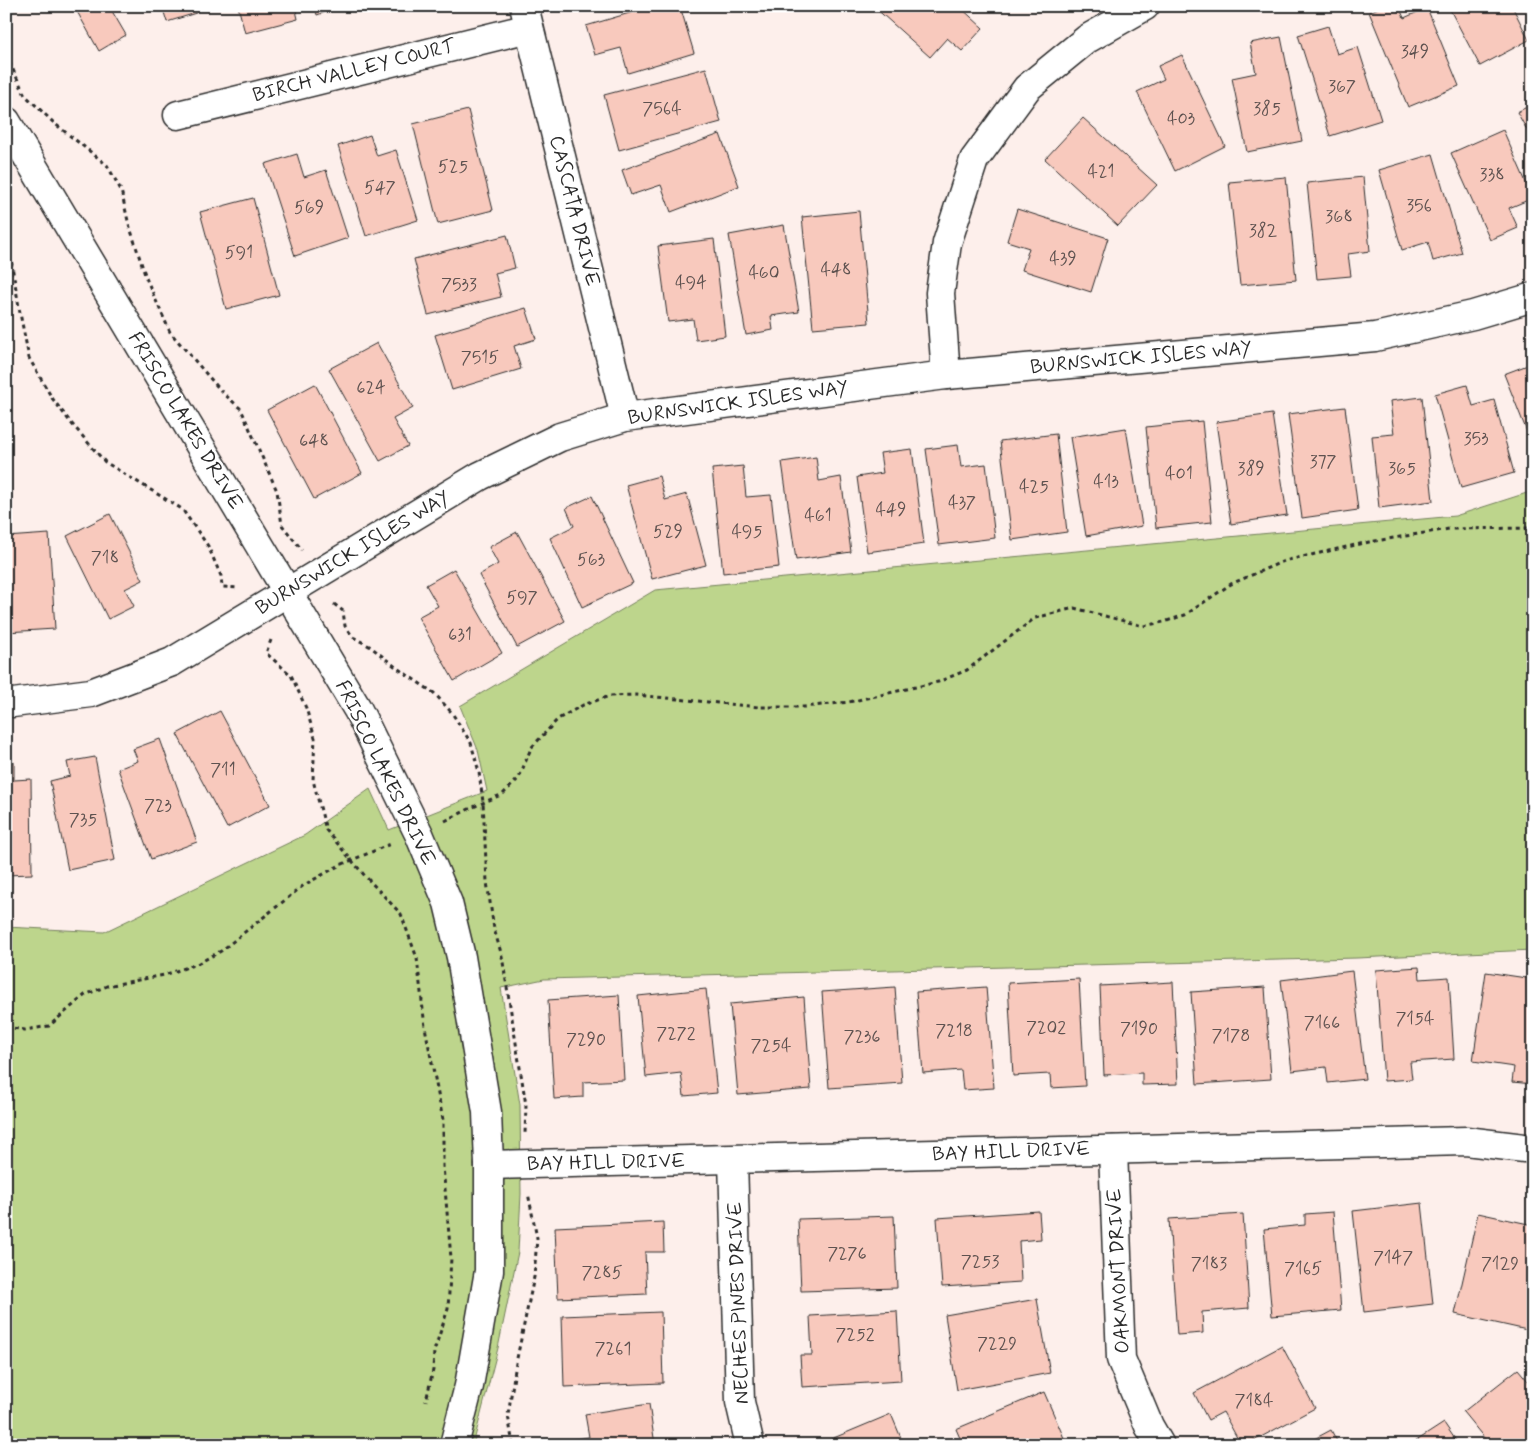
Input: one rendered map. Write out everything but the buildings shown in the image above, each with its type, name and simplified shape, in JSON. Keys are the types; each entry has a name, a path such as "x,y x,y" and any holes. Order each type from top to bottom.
{"street":[{"path":"946,375 940,293 947,243 974,160 1027,88 1087,39 1145,6"},
{"name":"BIRCH VALLEY COURT","path":"178,115 526,17"},
{"name":"CASCATA DRIVE","path":"526,17 625,417"},
{"name":"FRISCO LAKES DRIVE","path":"6,121 358,710 419,834 448,903 462,957 488,1112 489,1165 489,1271 469,1386 454,1445"},
{"name":"BURNSWICK ISLES WAY","path":"6,702 13,703 91,693 172,662 480,476 560,437 625,417 946,375 1375,337 1473,314 1533,297"},
{"name":"BAY HILL DRIVE","path":"489,1165 1466,1141 1533,1149"},
{"name":"OAKMONT DRIVE","path":"1113,1150 1121,1358 1160,1445"},
{"name":"NECHES PINES DRIVE","path":"733,1160 740,1402 750,1445"}],"path":[{"path":"6,55 25,95 54,123 107,165 112,173 121,190 128,221 146,278 170,332 222,392 241,409 277,491 282,524 304,552"},
{"path":"6,230 20,313 30,358 52,398 105,462 182,510 208,546 221,576 222,587 241,588"},
{"path":"6,1028 25,1030 48,1026 86,995 107,986 164,975 197,964 221,951 304,885 352,859 419,834 503,794 519,778 531,748 558,719 583,705 610,696 636,695 759,707 804,707 849,702 938,682 967,670 1035,618 1074,608 1144,626 1184,615 1231,584 1284,561 1369,542 1449,529 1533,528"},
{"path":"334,604 343,611 346,626 353,637 371,647 397,668 434,693 452,713 471,744 479,772 483,802 487,882 494,929 502,956 526,1105 525,1134"},
{"path":"271,640 266,653 291,675 306,708 315,738 313,780 326,830 365,876 401,914 417,958 425,1027 443,1120 443,1166 450,1258 448,1309 434,1351 426,1401"},
{"path":"513,1445 508,1415 516,1363 534,1277 537,1238 528,1193"}],"green space":[{"path":"1533,491 1533,950 1357,958 544,979 501,988 520,1105 521,1194 518,1252 498,1348 473,1445 6,1445 6,927 104,932 305,835 370,789 389,830 487,791 478,750 460,706 655,590 1455,516"}]}
